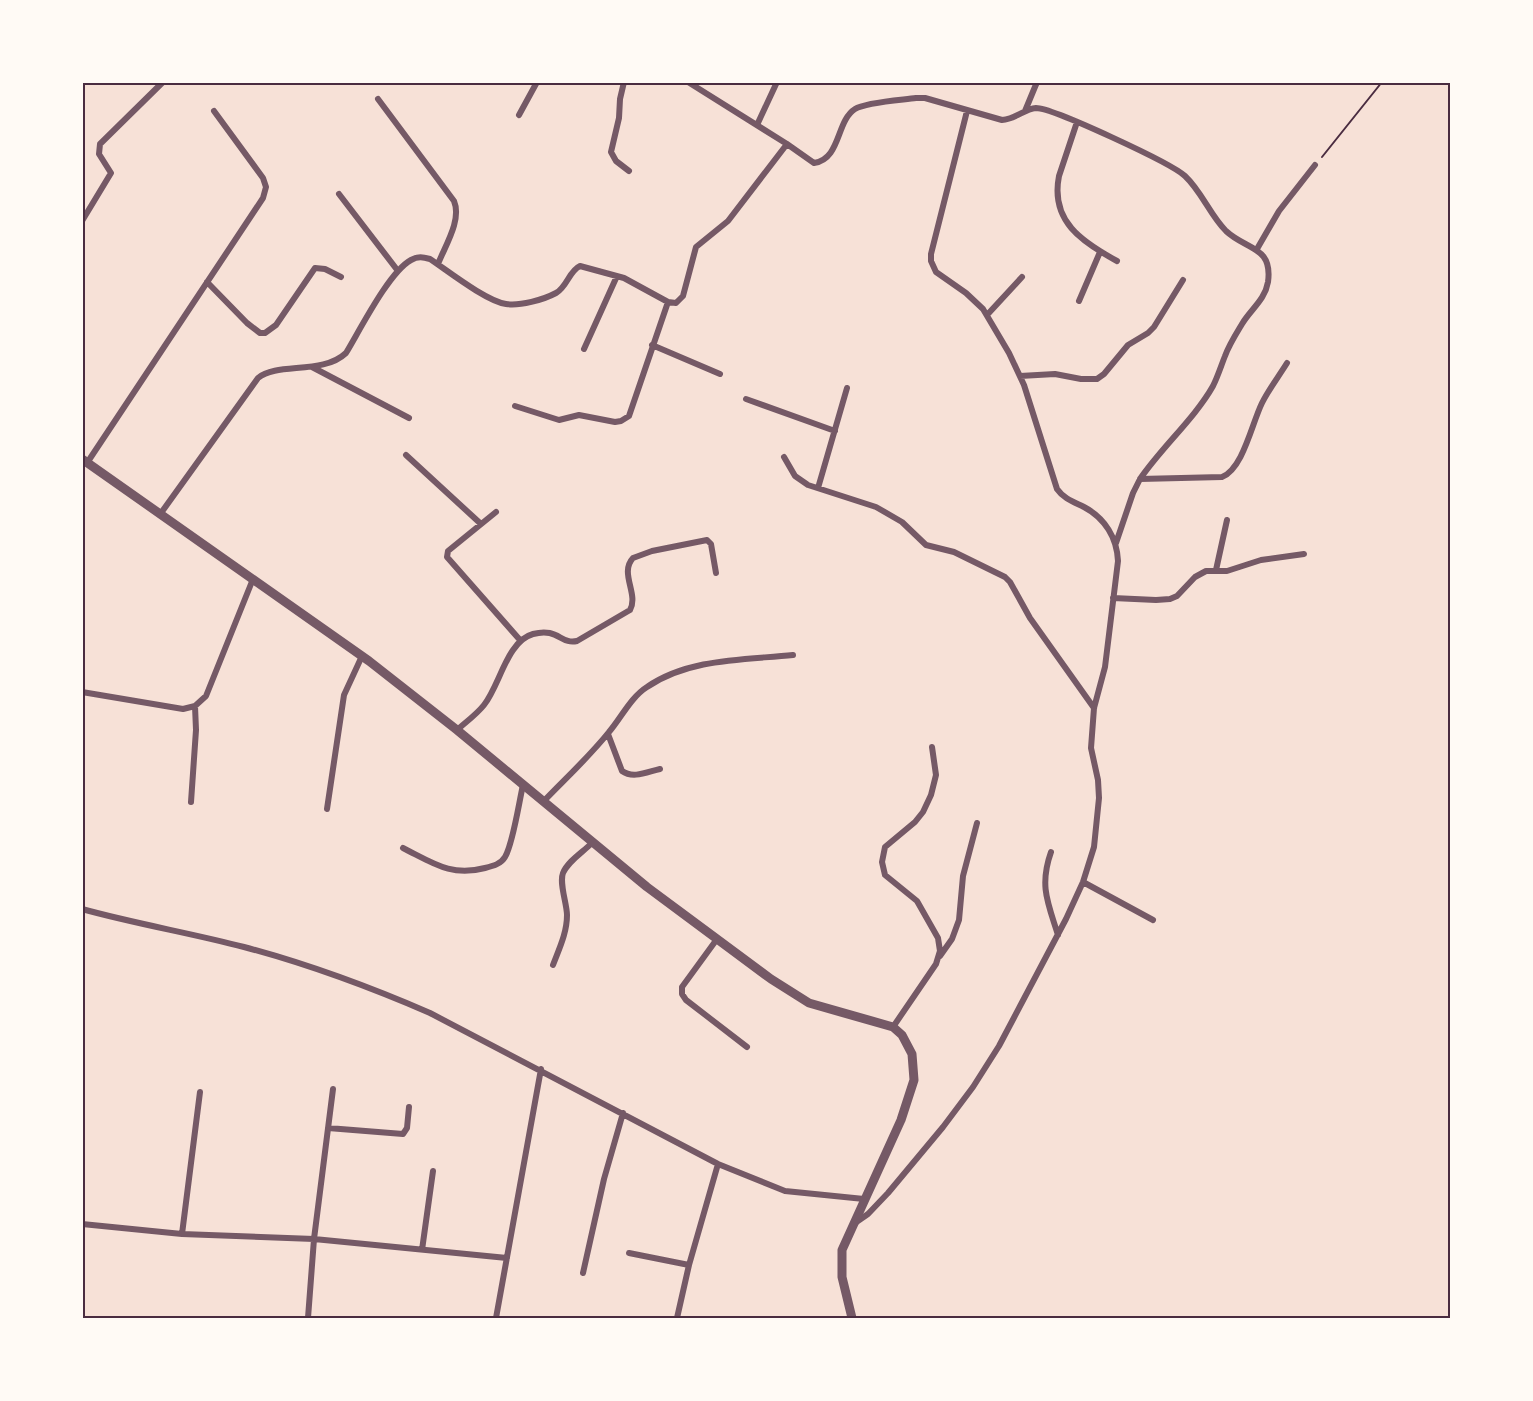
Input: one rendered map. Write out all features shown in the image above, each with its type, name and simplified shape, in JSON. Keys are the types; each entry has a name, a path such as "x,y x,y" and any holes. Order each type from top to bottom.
{"street":[{"path":"82,221 111,173 99,154 100,144 163,82"},
{"path":"519,115 537,82"},
{"path":"624,82 611,152 612,156 629,171"},
{"path":"688,82 787,144 810,162 818,163 829,154 850,112 860,106 916,98 935,100 1002,120 1013,119 1025,111 1036,108 1046,109 1174,168 1184,176 1223,228 1237,240 1257,249 1266,259 1268,266 1268,281 1264,296 1243,324 1225,355 1213,386 1140,479 1116,543"},
{"path":"757,125 777,82"},
{"path":"1025,111 1037,82"},
{"path":"378,99 457,208 456,217 438,264"},
{"path":"214,111 263,178 266,188 263,198 85,461 362,656 457,730 647,887 771,979 809,1003 893,1027 902,1035 912,1054 914,1080 901,1120 842,1250 841,1269 852,1318"},
{"path":"854,1224 868,1214 888,1193 936,1136 973,1087 999,1046 1058,935 1083,882 1094,847 1099,798 1098,780 1091,748 1094,708 1105,667 1118,561 1116,543 1112,533 1094,513 1062,496 1057,489 1020,376 987,315 966,293 936,272 931,261 967,111"},
{"path":"1077,122 1057,184 1059,201 1068,226 1081,240 1117,261"},
{"path":"160,513 258,378 265,373 312,367 340,359 398,271 417,258 426,258 438,264 492,299 506,304 542,299 553,295 561,290 580,266 617,276 668,302 676,303 682,296 696,247 728,221 787,144"},
{"path":"1257,249 1279,211 1316,165"},
{"path":"339,194 398,271"},
{"path":"1079,301 1100,252"},
{"path":"207,282 247,323 260,333 265,333 276,325 315,268 325,268 341,277"},
{"path":"584,349 617,276"},
{"path":"987,315 1022,277"},
{"path":"1020,376 1055,374 1081,379 1097,379 1104,374 1128,345 1148,333 1183,280"},
{"path":"515,406 555,420 579,415 621,421 629,416 668,302"},
{"path":"652,345 720,374"},
{"path":"1140,479 1228,475 1238,462 1263,401 1287,363"},
{"path":"312,367 409,418"},
{"path":"818,488 847,388"},
{"path":"746,399 835,431"},
{"path":"406,455 482,524"},
{"path":"784,457 795,476 818,488 876,507 902,522 926,545 954,552 1005,577 1030,618 1094,708"},
{"path":"496,512 448,551 448,559 520,640"},
{"path":"1216,570 1227,520"},
{"path":"457,730 484,705 520,640 535,633 548,631 569,641 577,641 630,610 633,602 628,564 633,558 707,540 711,544 716,573"},
{"path":"1113,598 1170,599 1177,596 1195,577 1206,572 1227,571 1261,560 1304,554"},
{"path":"82,692 183,709 195,706 206,696 253,579"},
{"path":"543,802 608,734 646,687 687,668 712,663 793,655"},
{"path":"327,809 344,694 362,656"},
{"path":"191,802 196,730 195,706"},
{"path":"608,734 625,774 634,776 660,769"},
{"path":"932,747 936,775 927,804 915,822 885,847 882,862 885,875 917,901 938,938 939,958"},
{"path":"403,848 442,868 454,871 477,870 500,863 507,853 523,785"},
{"path":"893,1027 952,939 959,920 963,876 977,823"},
{"path":"553,965 566,926 567,909 563,872 592,843"},
{"path":"1051,852 1046,867 1044,886 1058,935"},
{"path":"1083,882 1153,920"},
{"path":"82,909 244,947 313,968 430,1013 541,1069 718,1164 785,1191 864,1199"},
{"path":"717,939 682,987 682,994 686,1000 747,1047"},
{"path":"496,1318 541,1069"},
{"path":"308,1318 314,1239 333,1089"},
{"path":"182,1234 200,1092"},
{"path":"328,1128 403,1134 407,1128 409,1107"},
{"path":"583,1273 604,1179 623,1113"},
{"path":"677,1318 689,1265 718,1164"},
{"path":"422,1250 434,1171"},
{"path":"82,1224 182,1234 314,1239 507,1258"},
{"path":"629,1253 689,1265"}],"path":[{"path":"1316,165 1382,83"}]}
